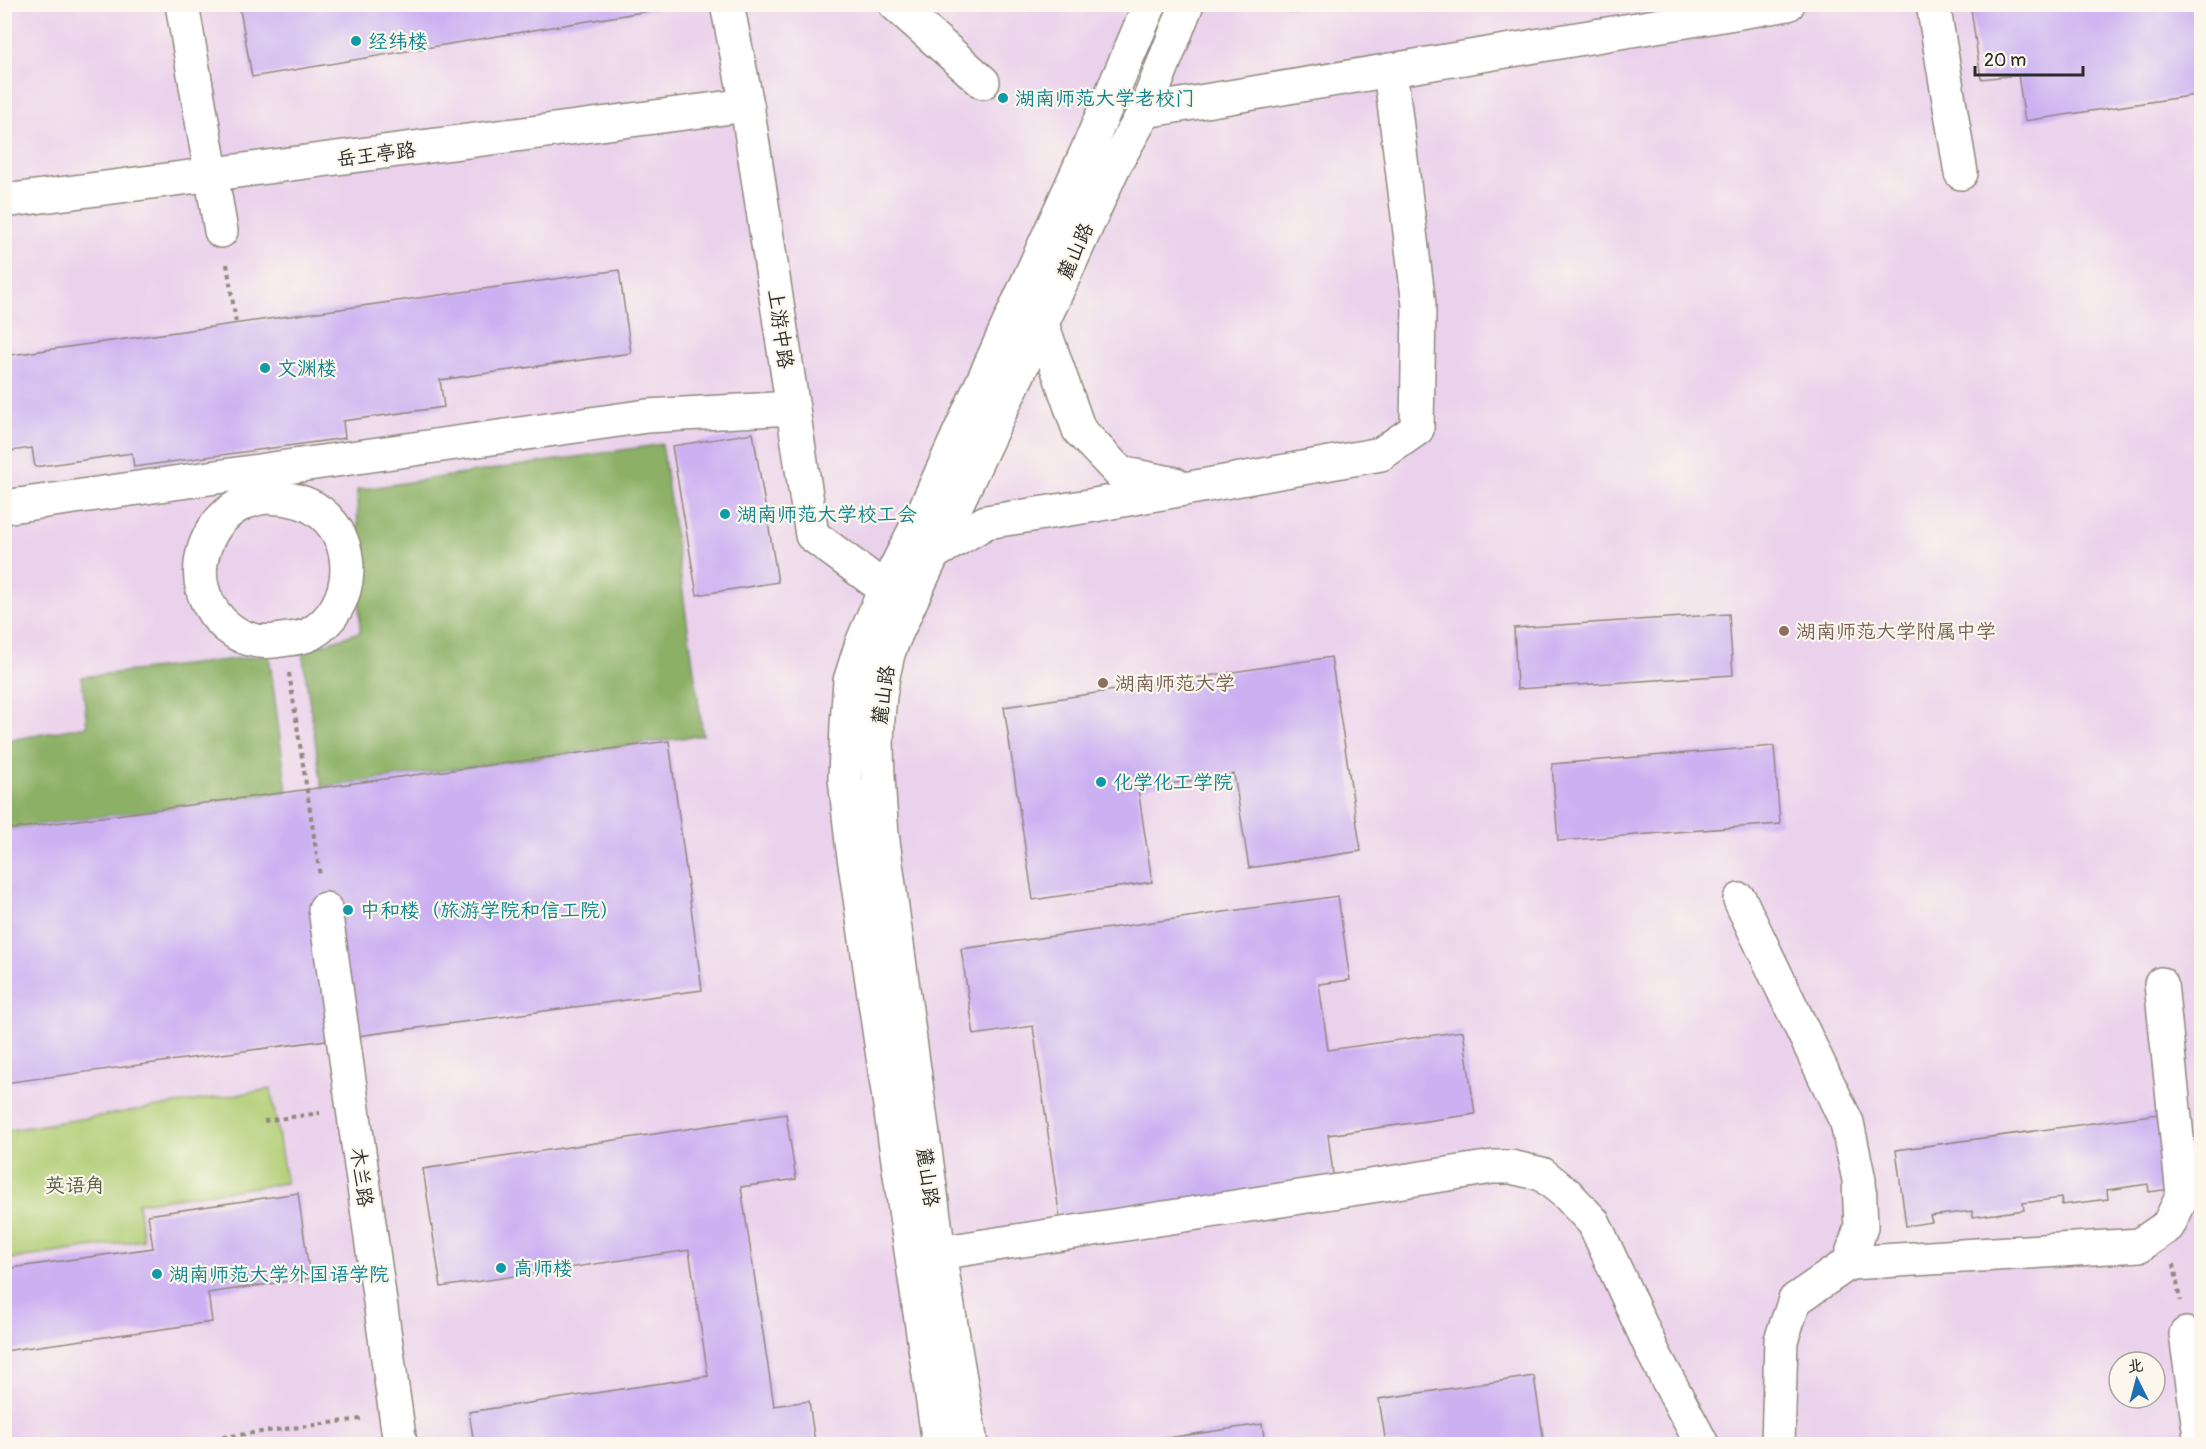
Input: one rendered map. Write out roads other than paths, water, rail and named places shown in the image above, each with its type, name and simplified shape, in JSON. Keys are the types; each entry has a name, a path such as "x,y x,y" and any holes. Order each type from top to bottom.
{"main road":[{"path":"182,4 221,231"},
{"name":"上游中路","path":"728,4 747,105 812,535 897,598"},
{"path":"895,4 983,82"},
{"name":"麓山路","path":"971,1444 939,1253 882,834 876,768 877,705 889,652 897,598 940,476 1150,4"},
{"name":"麓山路","path":"939,1444 866,948 845,778 850,681 862,643 934,553 1114,166 1145,111 1187,4"},
{"path":"1145,111 1788,4"},
{"path":"1933,4 1961,173"},
{"path":"934,553 986,522 1381,454 1417,429 1419,305 1390,70"},
{"name":"岳王亭路","path":"4,201 212,176 747,105"},
{"path":"1042,324 1079,430 1119,473 1192,488"},
{"path":"4,507 264,483 647,416 793,408"},
{"path":"264,483 315,508 333,526 345,549 348,574 343,598 329,620 309,635 261,643 239,635 220,621 207,602 200,579 201,556 210,534 224,516 244,503 264,483"},
{"path":"1740,900 1847,1123 1859,1180 1862,1227 1849,1263"},
{"name":"木兰路","path":"325,909 397,1429"},
{"path":"1778,1444 1781,1340 1795,1300 1849,1263 2140,1245 2168,1226 2184,1195 2161,984"},
{"path":"939,1253 1493,1167 1511,1167 1542,1174 1567,1194 1594,1223 1654,1354 1702,1444"},
{"path":"2186,1334 2201,1443"}],"place":[{"name":"经纬楼","path":"356,41"},
{"name":"湖南师范大学老校门","path":"1003,98"},
{"name":"文渊楼","path":"265,368"},
{"name":"湖南师范大学校工会","path":"725,514"},
{"name":"湖南师范大学附属中学","path":"1784,631"},
{"name":"湖南师范大学","path":"1103,683"},
{"name":"化学化工学院","path":"1101,782"},
{"name":"中和楼（旅游学院和信工院）","path":"348,910"},
{"name":"高师楼","path":"501,1268"},
{"name":"湖南师范大学外国语学院","path":"157,1274"}],"park label":[{"name":"英语角","path":"75,1185"}]}
